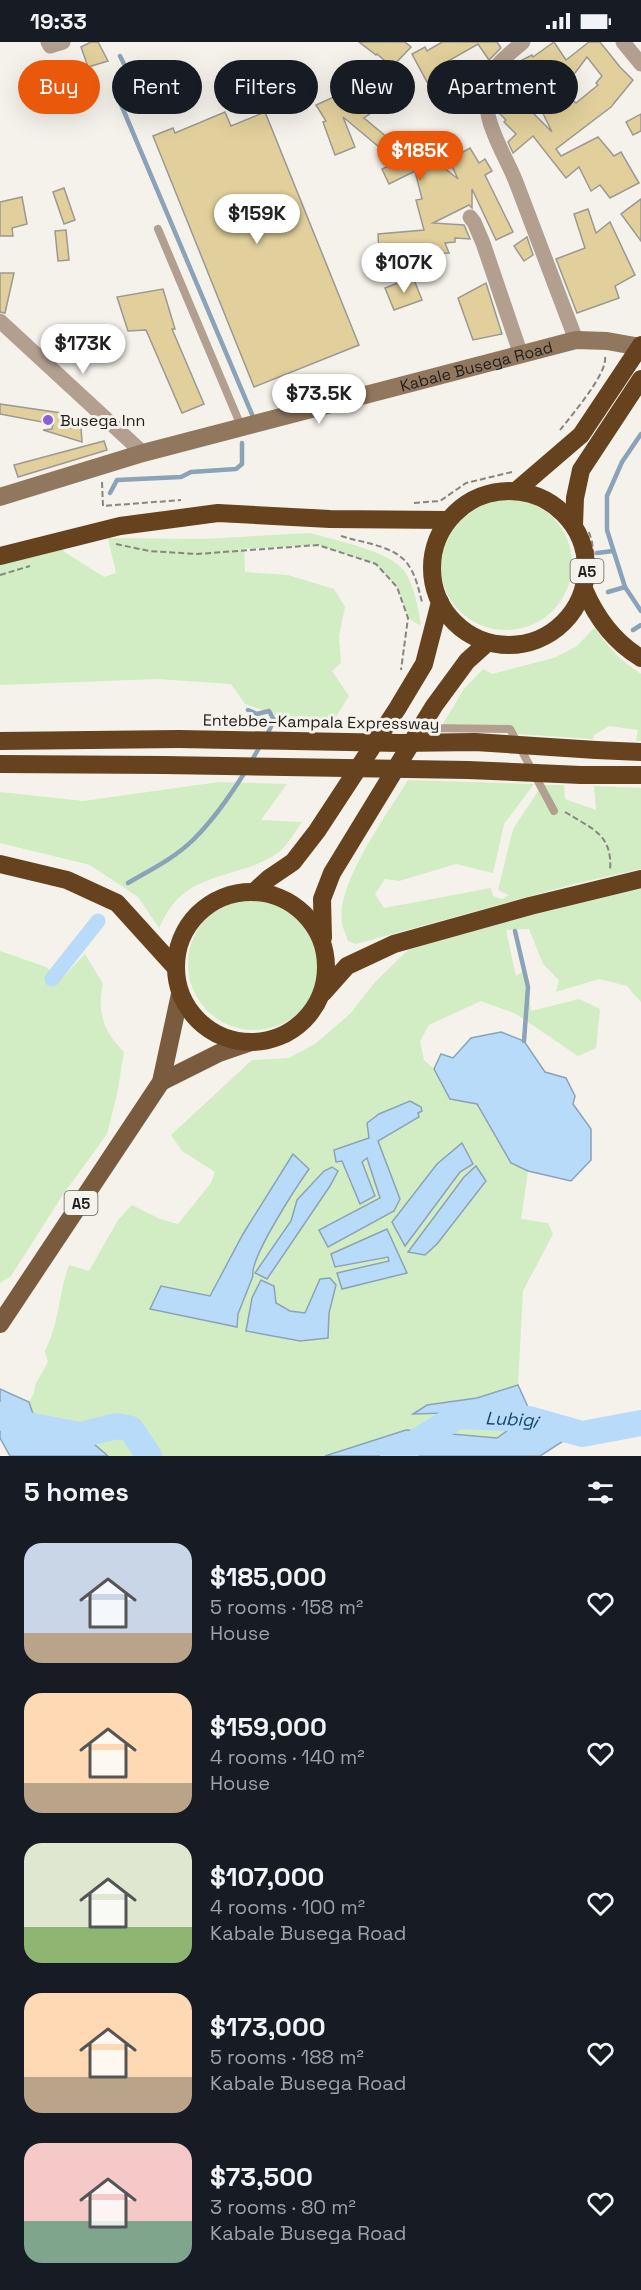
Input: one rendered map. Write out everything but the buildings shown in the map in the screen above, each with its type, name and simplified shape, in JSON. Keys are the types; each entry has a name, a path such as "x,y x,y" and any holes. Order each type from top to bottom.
{"highway":[{"path":"517,490 581,435 640,346"},
{"name":"A5","path":"574,525 575,498 580,470 641,378"},
{"name":"A5","path":"255,891 293,862 305,846 397,709 424,664 432,606 432,565 436,541 447,520 467,503 491,492 517,490 549,501 574,525 586,556 587,573 577,606 554,632 522,645 505,646 487,643 472,636 432,606"},
{"path":"0,555 120,526 219,513 330,519 447,520"},
{"path":"584,589 602,623 631,652 641,658"},
{"name":"A5","path":"323,945 313,924 297,907 277,896 255,891 234,892 215,900 198,912 186,928 178,946 175,967 180,994 192,1013 208,1029 229,1039 251,1042 273,1039 293,1030 309,1015 321,996 326,971 322,899 332,873 434,706 467,661 487,643"},
{"name":"Entebbe–Kampala Expressway","path":"0,741 179,739 475,742 641,752"},
{"path":"0,764 468,770 641,775"},
{"path":"0,864 67,880 117,903 175,967"},
{"path":"321,996 347,966 394,944 530,906 641,879"}],"main road":[{"name":"A5","path":"0,1324 161,1082 180,994"},
{"name":"A5","path":"161,1082 219,1053 251,1042"}],"street":[{"path":"48,42 50,46 63,42"},
{"path":"523,42 495,68 486,88 488,110 492,126 576,340"},
{"path":"622,42 641,64"},
{"path":"470,218 483,243 521,355"},
{"path":"0,321 143,453"},
{"name":"Kabale Busega Road","path":"0,497 143,453 576,340 607,341 640,346"}],"lane":[{"path":"158,229 241,427"},
{"path":"421,728 510,729 554,811"}],"path":[{"path":"556,436 601,374 606,362 605,354"},
{"path":"102,467 103,506 184,500"},
{"path":"404,503 440,501 466,483 514,472"},
{"path":"335,534 381,547 404,560 410,566 432,606"},
{"path":"114,544 149,551 197,554 318,544 376,564 397,586 408,618 400,673"},
{"path":"0,575 35,565"},
{"path":"554,811 564,811 597,830 611,860 609,887"}],"green space":[{"path":"506,498 531,503 553,517 567,539 572,564 567,589 553,611 531,625 506,630 481,625 459,611 445,589 440,564 445,539 459,517 481,503"},
{"path":"310,533 375,552 398,565 405,572 411,585 421,626 408,618 397,587 376,564 318,545 244,549 245,572 288,575 334,589 345,607 339,636 341,663 332,671 349,696 332,723 297,722 245,704 231,684 157,679 0,685 0,565 64,547 63,551 104,577 116,573 108,538 202,539"},
{"path":"595,627 615,653 641,674 641,741 636,741 638,730 609,726 594,735 593,739 516,734 510,726 441,727 464,689 483,669 492,674 554,658 577,646"},
{"path":"408,780 534,784 504,824 493,873 456,864 399,881 385,879 375,894 384,908 491,888 493,896 502,899 509,895 498,890 513,829 542,785 564,785 565,799 596,810 594,786 641,788 641,869 578,883 356,944 348,941 342,923 342,907 347,889 376,830"},
{"path":"219,782 287,784 261,820 302,822 282,849 267,860 210,879 184,893 171,907 159,928 138,897 90,865 0,843 0,792 83,801"},
{"path":"641,886 641,1002 627,986 599,979 556,992 559,980 543,964 529,929 506,930 516,976 525,970 531,1011 579,999 600,1009 596,1048 578,1056 516,1014 481,1001 429,1025 420,1041 424,1060 434,1069 450,1099 477,1103 511,1163 528,1171 521,1219 548,1223 553,1234 523,1291 518,1385 477,1398 427,1405 415,1414 507,1414 518,1423 497,1438 406,1430 325,1456 108,1456 81,1433 34,1417 29,1402 35,1385 48,1362 45,1351 54,1329 69,1265 89,1271 118,1220 132,1205 160,1219 178,1224 211,1183 215,1172 182,1151 171,1135 252,1060 289,1058 315,1044 350,1014 375,982 408,950 502,922"},
{"path":"254,898 279,903 301,917 315,939 320,964 315,989 301,1011 279,1025 254,1030 229,1025 207,1011 193,989 188,964 193,939 207,917 229,903"},
{"path":"0,951 46,967 61,979 85,954 103,984 101,1012 103,1021 124,1052 107,1134 62,1196 11,1276 0,1283"}],"water":[{"path":"501,1032 524,1041 545,1072 566,1078 575,1096 573,1104 591,1129 591,1160 571,1181 528,1171 511,1163 477,1104 450,1099 434,1069 441,1054 453,1058 471,1038"},
{"path":"410,1101 421,1107 419,1117 378,1141 400,1199 394,1211 328,1247 319,1230 380,1198 367,1158 362,1162 375,1196 360,1204 342,1161 336,1162 334,1150 369,1138 367,1123 379,1114"},
{"path":"462,1143 473,1164 460,1172 405,1246 392,1222 437,1164"},
{"path":"293,1154 309,1169 258,1254 253,1276 238,1314 237,1327 150,1309 161,1286 210,1296 243,1234"},
{"path":"476,1166 486,1181 437,1244 425,1255 408,1252 464,1177"},
{"path":"332,1167 338,1171 330,1186 267,1279 255,1273 291,1221 297,1200 324,1171"},
{"path":"387,1229 407,1273 342,1289 337,1273 389,1261 388,1257 335,1267 331,1254"},
{"path":"330,1278 336,1285 329,1313 328,1338 300,1341 246,1331 252,1298 261,1280 274,1286 276,1303 290,1311 305,1313 320,1279"},
{"path":"518,1385 528,1407 559,1425 582,1429 540,1456 325,1456 406,1430 497,1438 518,1423 510,1414 483,1412 413,1414 427,1405 477,1398"},
{"path":"0,1389 29,1402 34,1417 81,1433 108,1456 10,1456 0,1438"}],"waterway":[{"path":"120,56 127,70 120,102 254,419"},
{"path":"641,434 622,462 607,496 607,530 625,587 641,611"},
{"path":"110,493 117,480 181,477 191,472 236,469 242,464 242,443"},
{"path":"597,553 613,551"},
{"path":"608,592 625,587"},
{"path":"633,630 641,625"},
{"path":"248,710 257,714 269,711 274,720 266,737"},
{"path":"251,762 260,746"},
{"path":"128,883 187,846 221,807 245,772"},
{"path":"52,979 98,921"},
{"path":"515,931 528,987 524,1041"},
{"name":"Lubigi","path":"0,1415 11,1422 80,1435 117,1426 131,1429 149,1456"},
{"name":"Lubigi","path":"393,1456 458,1416 529,1419 582,1434 641,1423"}],"place":[{"name":"Busega Inn","path":"48,420"}]}
